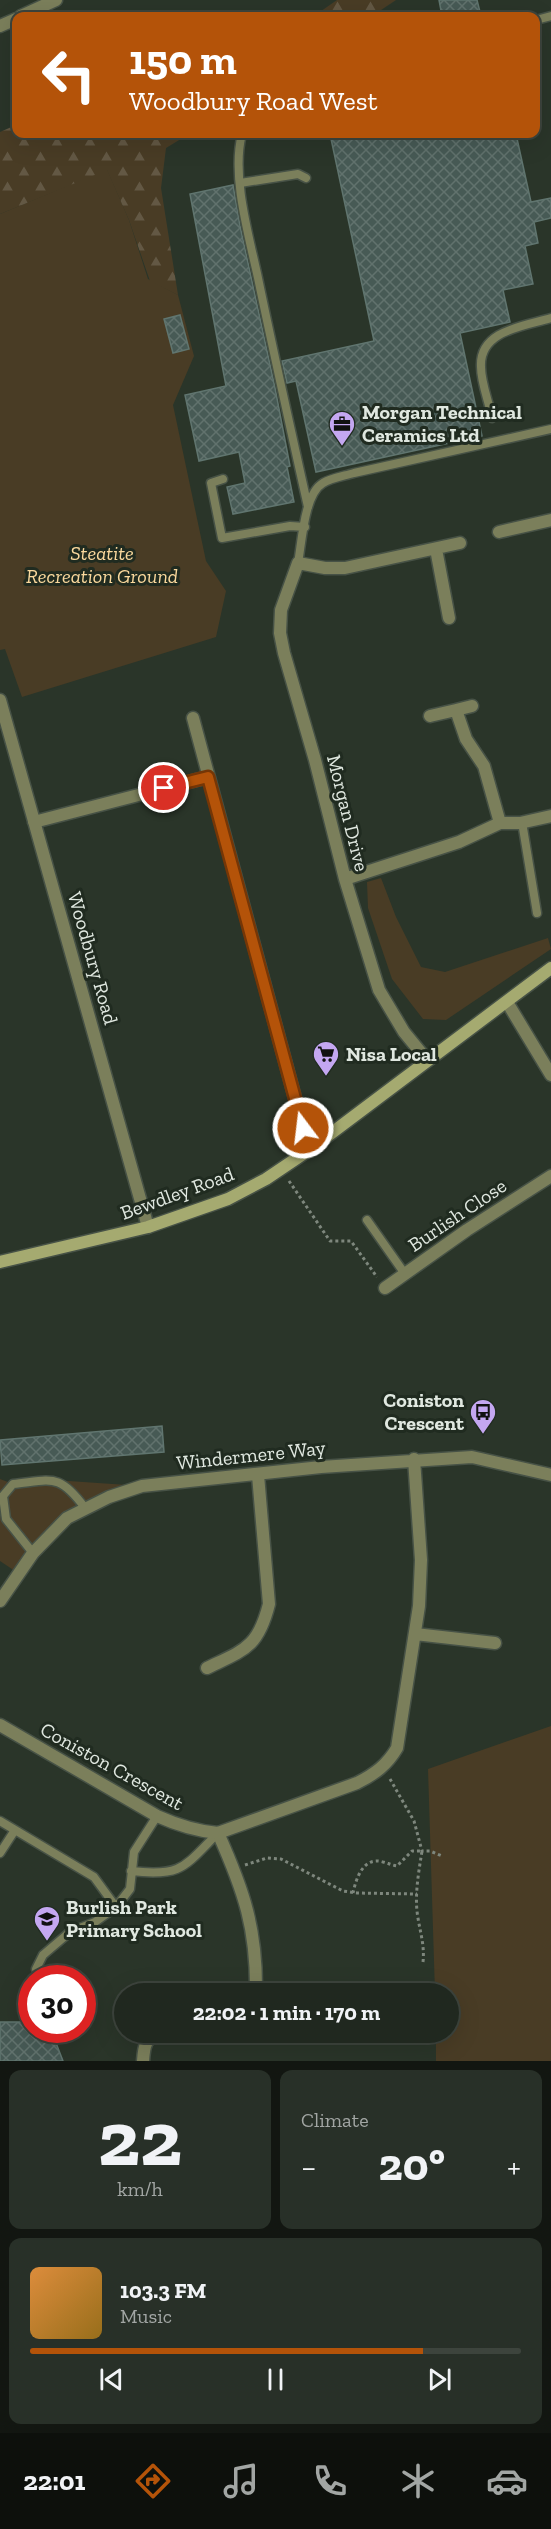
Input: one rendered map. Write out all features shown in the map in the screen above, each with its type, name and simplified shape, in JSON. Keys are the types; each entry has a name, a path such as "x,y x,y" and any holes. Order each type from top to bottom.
{"main road":[{"name":"Bewdley Road","path":"0,1262 51,1252 148,1227 228,1199 309,1150 551,968"}],"street":[{"path":"30,12 56,0"},
{"path":"499,532 551,520"},
{"path":"298,563 325,568 345,568 460,543"},
{"path":"436,549 449,618"},
{"name":"Morgan Drive","path":"298,563 281,610 280,633 345,879 379,990 404,1032 427,1060"},
{"name":"Woodbury Road","path":"0,700 148,1227"},
{"path":"430,716 472,706"},
{"path":"456,710 466,739 484,766 500,823"},
{"path":"193,718 309,1150"},
{"path":"34,822 208,777"},
{"path":"345,879 459,842 500,823 522,822 551,816"},
{"path":"507,1002 551,1076"},
{"name":"Burlish Close","path":"385,1288 467,1230 551,1176"},
{"name":"Windermere Way","path":"0,1601 33,1553 68,1518 110,1497 142,1486 414,1459 472,1457 551,1475"},
{"name":"Coniston Crescent","path":"0,1725 157,1816 183,1828 219,1833 357,1783 375,1774 389,1761 397,1748 415,1634 421,1560 414,1459"},
{"path":"207,1668 246,1648 257,1637 265,1622 269,1604 258,1475"},
{"path":"415,1634 495,1643"},
{"path":"219,1833 240,1881 254,1935 256,1983"},
{"path":"143,2061 145,2043"}],"lane":[{"path":"241,138 239,146 240,183 308,507"},
{"path":"240,183 298,174 306,178"},
{"path":"492,418 480,367 485,349 498,334 551,318"},
{"path":"298,563 308,507 312,495 323,483 354,473 551,429"},
{"path":"223,479 211,483 222,538 290,526 305,527"},
{"path":"522,822 537,913"},
{"path":"367,1221 405,1274"},
{"path":"33,1553 6,1519 3,1496 13,1484 54,1480 73,1492 85,1508"},
{"path":"38,1965 43,1955 70,1932 95,1922 116,1907 130,1889 134,1852 157,1816"},
{"path":"0,1821 94,1877 116,1907"},
{"path":"0,1853 15,1830"},
{"path":"131,1871 168,1874 185,1866 219,1833"}],"path":[{"path":"280,1169 330,1240 351,1241 385,1288"},
{"path":"383,1766 414,1821 422,1851 417,1912 424,1949 423,1962"},
{"path":"353,1893 357,1874 373,1862 381,1861 397,1866 412,1851 430,1851 442,1856"},
{"path":"234,1869 267,1858 280,1859 326,1884 353,1893 417,1894"}],"green space":[{"path":"337,0 396,0 378,12 320,12"},
{"path":"12,127 12,138 182,138 166,148 161,188 178,295 150,281 129,220 107,170 0,214 0,132"},
{"name":"Steatite Recreation Ground","path":"107,169 129,220 148,279 178,295 194,356 173,405 206,561 226,591 216,637 22,697 5,649 0,650 0,214"},
{"path":"381,878 396,917 421,967 445,972 548,938 551,949 446,1020 423,1019 392,979 368,908 367,882"},
{"path":"0,1479 13,1484 54,1480 142,1486 67,1518 18,1573 0,1561"},
{"path":"551,1726 551,2061 436,2061 436,2043 459,2043 459,1983 435,1983 428,1769"}],"building":[{"path":"439,0 477,0 480,12 441,12"},
{"path":"331,138 517,138 531,202 551,198 551,218 534,222 538,243 525,246 533,284 503,290 510,322 460,333 482,436 316,472 296,381 287,383 282,361 374,341"},
{"path":"233,185 275,388 290,466 287,467 294,502 233,514 227,487 245,483 239,452 199,461 185,395 226,386 190,194"},
{"path":"180,315 189,349 173,353 164,319"},
{"path":"162,1426 164,1452 2,1465 0,1440"},
{"path":"0,2022 18,2022 18,2043 56,2043 63,2061 0,2061"}],"place":[{"name":"Morgan Technical Ceramics Ltd","path":"342,447"},
{"name":"Nisa Local","path":"326,1077"},
{"name":"Coniston Crescent","path":"483,1435"},
{"name":"Burlish Park Primary School","path":"47,1942"}],"route":[{"path":"164,788 208,777 303,1128"}]}
